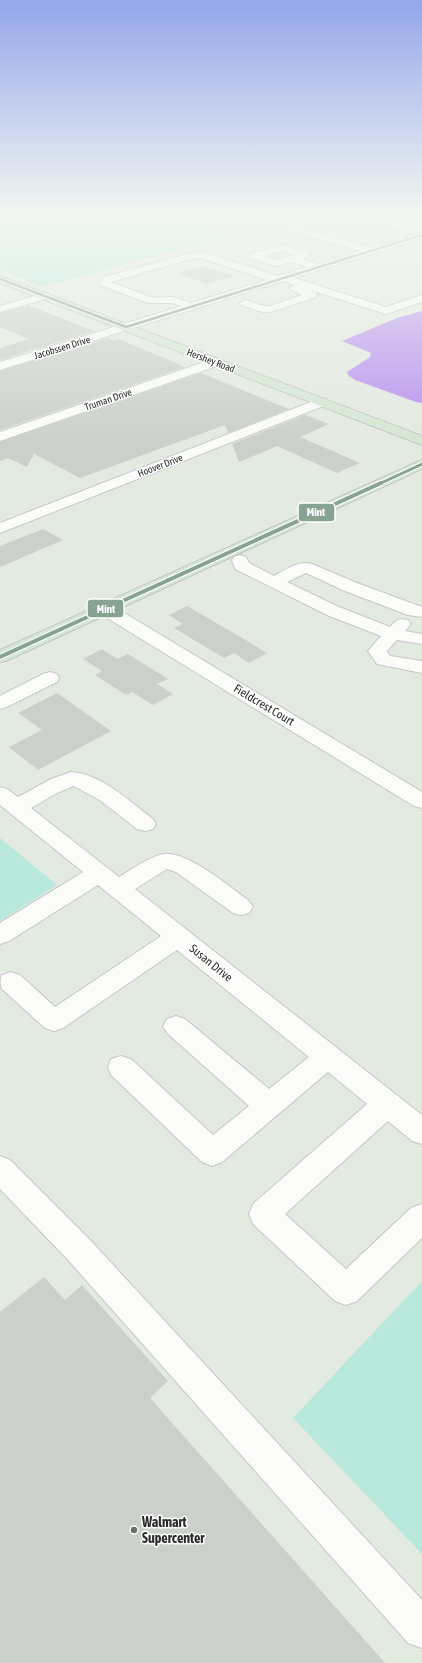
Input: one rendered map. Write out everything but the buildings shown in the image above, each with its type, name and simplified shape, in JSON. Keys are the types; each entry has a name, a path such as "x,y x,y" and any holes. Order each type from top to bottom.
{"main road":[{"name":"Hershey Road","path":"25,289 422,441"},
{"path":"0,657 105,609 234,557 422,464"}],"street":[{"path":"119,289 152,301 173,300 188,296"},
{"name":"Jacobssen Drive","path":"0,366 250,289"},
{"path":"225,296 263,309 271,309 312,295 289,289"},
{"path":"311,289 386,311 422,298"},
{"path":"345,298 365,291"},
{"path":"0,309 45,296"},
{"path":"245,303 264,299"},
{"path":"173,300 192,306"},
{"name":"Truman Drive","path":"0,437 216,362"},
{"name":"Hoover Drive","path":"0,528 320,402"},
{"path":"234,557 242,566 279,579 333,611 393,634 422,639"},
{"path":"279,579 306,567 351,587 419,608 377,651 384,660 422,667"},
{"name":"Fieldcrest Court","path":"105,609 422,801"},
{"path":"0,703 50,678"},
{"path":"8,801 66,780 78,779 91,785 145,824"},
{"name":"Susan Drive","path":"8,801 422,1132"},
{"path":"118,889 160,863 168,861 176,862 184,866 241,907"},
{"path":"0,935 99,873"},
{"path":"11,982 54,1021 178,937"},
{"path":"176,1026 269,1106"},
{"path":"121,1067 212,1153 328,1057"},
{"path":"387,1104 264,1214 346,1290 422,1218"},
{"path":"0,1170 80,1251 422,1629"}],"shaded area":[{"path":"422,311 422,403 355,380 349,376 347,372 370,357 371,353 342,341 397,318"},
{"path":"0,838 57,885 0,921"},
{"path":"422,1281 422,1554 293,1418"}],"transit line":[{"name":"Mint","path":"25,289 126,327 250,289"},
{"name":"Mint","path":"0,657 422,464"}],"place":[{"name":"Walmart Supercenter","path":"134,1530"}]}
